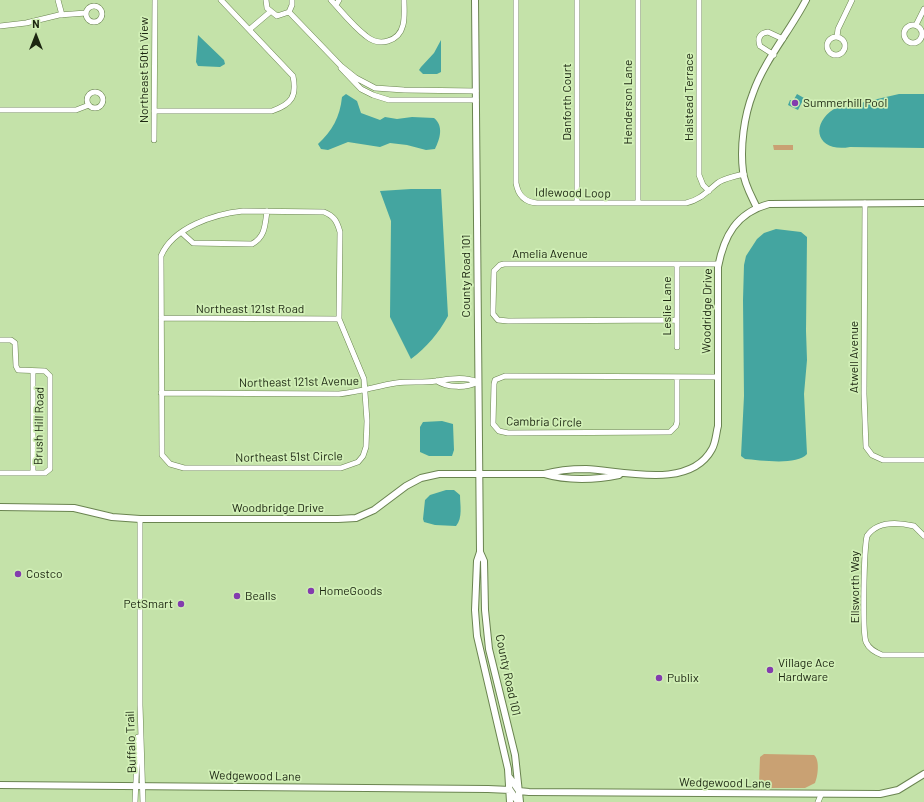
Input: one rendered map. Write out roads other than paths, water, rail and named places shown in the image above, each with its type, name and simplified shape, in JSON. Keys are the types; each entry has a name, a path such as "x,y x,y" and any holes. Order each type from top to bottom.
{"street":[{"path":"58,0 62,15"},
{"name":"Northeast 50th View","path":"154,140 155,0"},
{"path":"154,111 272,111 285,106 292,98 296,88 293,76 221,0"},
{"path":"266,0 266,4 270,12 277,16 289,12"},
{"path":"289,12 292,0"},
{"path":"331,0 364,36 378,42 392,40 401,31 404,18 404,0"},
{"path":"336,6 339,0"},
{"name":"County Road 101","path":"475,0 480,552 484,561 486,624 489,648 515,755 520,791 519,802"},
{"name":"Idlewood Loop","path":"516,0 517,189 523,198 532,203 686,203 698,199 727,179 744,174"},
{"name":"Danforth Court","path":"577,0 577,203"},
{"name":"Henderson Lane","path":"638,0 638,203"},
{"name":"Halstead Terrace","path":"700,0 699,175 703,185 709,191"},
{"path":"757,208 744,174 744,142 748,107 753,92 806,0"},
{"path":"837,37 838,29 852,0"},
{"path":"916,25 924,9"},
{"path":"0,26 26,23 62,15 86,12"},
{"path":"250,29 270,12"},
{"path":"289,12 340,66 356,78 375,88 476,91"},
{"path":"774,55 760,46 759,38 761,34 768,32 783,39"},
{"path":"340,66 342,70 362,89 373,95 390,100 476,100"},
{"path":"0,110 76,110 89,105"},
{"name":"Atwell Avenue","path":"865,203 864,394 866,447 872,455 883,460 924,460"},
{"name":"Woodridge Drive","path":"623,474 679,473 689,470 706,457 712,449 718,426 718,264 723,242 729,232 745,216 757,208 778,204 924,203"},
{"path":"182,233 193,243 252,244 259,240 264,234 267,211"},
{"name":"Northeast 51st Circle","path":"227,212 324,212 330,214 336,220 340,232 339,319 349,346 360,368 365,391 367,421 366,447 363,456 350,466 332,469 191,468 170,464 162,455 160,393 161,256 169,243 182,233 202,220 227,212"},
{"name":"Leslie Lane","path":"676,347 677,264"},
{"name":"Amelia Avenue","path":"677,320 498,320 493,314 493,275 496,268 500,265 718,264"},
{"name":"Northeast 121st Road","path":"161,318 339,319"},
{"path":"0,340 11,340 15,342 16,366 18,370 33,371 33,473"},
{"name":"Brush Hill Road","path":"0,473 45,473 50,468 50,376 46,371 33,371"},
{"name":"Cambria Circle","path":"677,377 676,426 670,432 508,433 499,431 494,424 494,384 499,378 677,377 718,377"},
{"name":"Northeast 121st Avenue","path":"160,393 339,394 365,391 395,383 437,381 443,385 471,386 478,382"},
{"name":"Woodbridge Drive","path":"0,507 74,508 112,517 140,518 356,518 374,510 406,486 422,478 439,474 544,474 557,470 584,469 623,474"},
{"path":"140,518 140,705"},
{"name":"Ellsworth Way","path":"924,536 914,526 881,524 875,527 867,536 864,622 867,643 876,653 924,655"},
{"name":"County Road 101","path":"480,552 476,561 477,636 508,769 510,802"},
{"path":"476,624 486,624"},
{"path":"492,698 500,696"},
{"name":"Buffalo Trail","path":"140,705 143,802"},
{"name":"Buffalo Trail","path":"135,802 140,705"},
{"path":"508,769 513,783 520,791"},
{"name":"Wedgewood Lane","path":"520,791 821,794 890,793 924,774"},
{"name":"Wedgewood Lane","path":"0,785 510,790"},
{"path":"510,790 519,802"},
{"path":"818,802 821,794"},
{"path":"821,794 823,802"}],"water":[{"path":"198,35 224,60 225,64 220,67 198,66 196,62"},
{"path":"441,40 441,72 437,74 423,74 419,70 434,53"},
{"path":"346,94 357,101 361,113 380,120 385,117 397,119 412,117 434,118 440,129 440,137 435,149 426,150 407,145 390,143 380,147 348,142 328,150 321,149 318,144 331,129 337,117 342,97"},
{"name":"Summerhill Pool","path":"797,94 804,98 798,110 788,105 790,100 793,101"},
{"path":"899,94 924,94 924,148 839,148 830,146 824,142 820,136 819,130 821,123 826,115 834,109"},
{"path":"441,189 448,316 432,340 411,359 390,317 391,221 380,191"},
{"path":"776,229 801,232 807,237 807,360 804,394 807,454 802,458 787,461 745,459 741,456 744,396 744,265 746,256 757,239 764,233"},
{"path":"442,421 453,424 454,450 452,456 429,456 420,452 420,427 423,422"},
{"path":"446,490 454,490 460,495 460,519 456,526 435,525 424,522 425,500 430,495"}],"place":[{"name":"Summerhill Pool","path":"795,103"},
{"name":"Costco","path":"18,574"},
{"name":"HomeGoods","path":"311,591"},
{"name":"Bealls","path":"237,596"},
{"name":"PetSmart","path":"181,604"},
{"name":"Village Ace Hardware","path":"770,670"},
{"name":"Publix","path":"659,678"}]}
